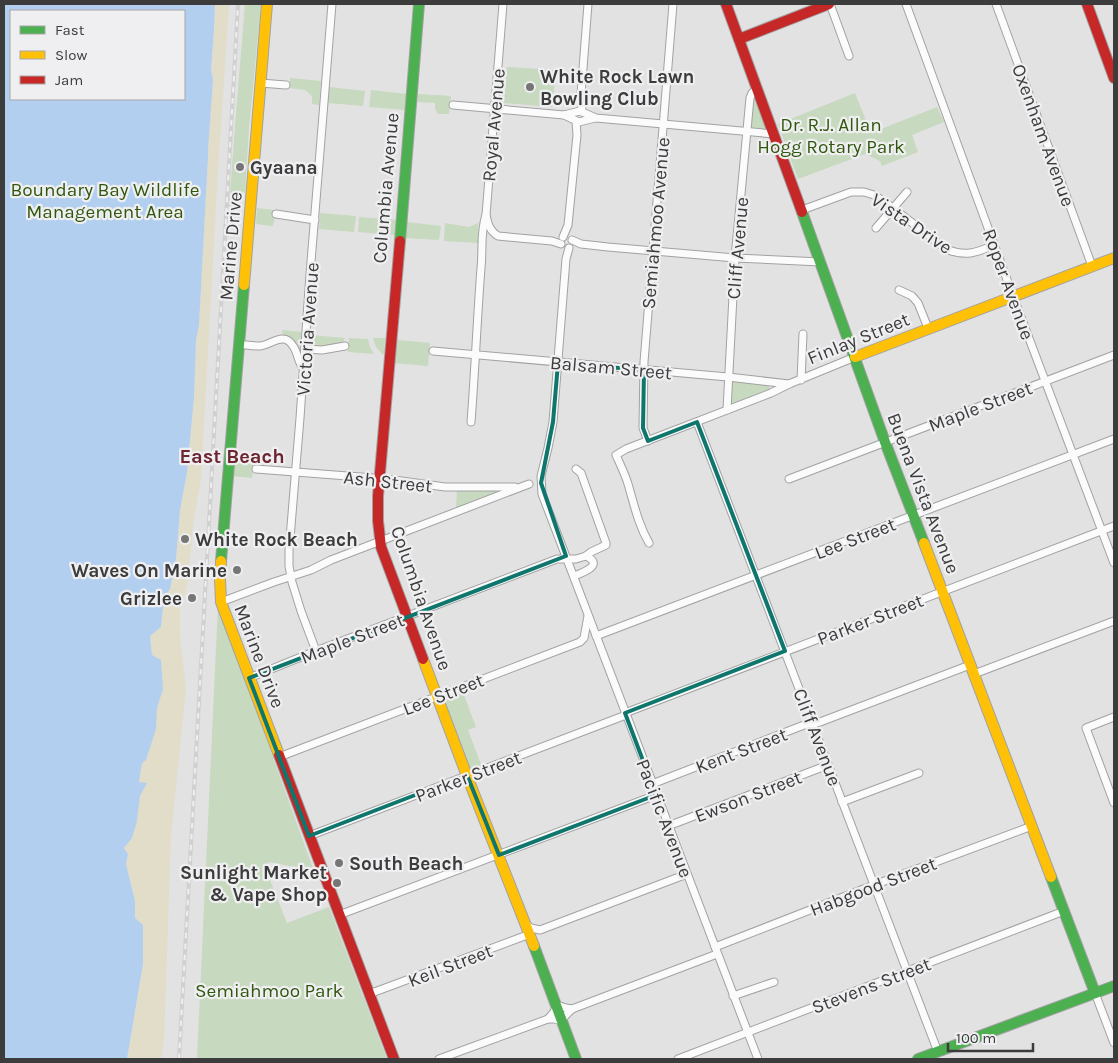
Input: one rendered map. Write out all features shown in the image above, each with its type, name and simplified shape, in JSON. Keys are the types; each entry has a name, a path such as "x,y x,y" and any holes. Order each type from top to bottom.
{"street":[{"name":"Marine Drive","path":"267,4 220,579 221,602 394,1059"},
{"name":"Victoria Avenue","path":"316,651 290,577 289,542 332,4"},
{"name":"Columbia Avenue","path":"419,4 377,512 378,534 467,776 530,934 576,1059"},
{"name":"Royal Avenue","path":"471,422 482,232 486,215 503,4"},
{"name":"Pacific Avenue","path":"588,4 566,242 553,422 540,483 542,494 588,616 758,1059"},
{"name":"Semiahmoo Avenue","path":"648,441 643,428 644,370 652,250 673,4"},
{"name":"Buena Vista Avenue","path":"726,4 885,442 1095,993"},
{"path":"739,38 830,4 849,56"},
{"name":"Roper Avenue","path":"906,4 994,245 1114,563"},
{"name":"Oxenham Avenue","path":"996,4 1092,266"},
{"path":"1087,4 1114,78"},
{"path":"260,84 286,85"},
{"name":"Cliff Avenue","path":"727,410 736,258 750,98 757,89"},
{"path":"453,105 774,134"},
{"name":"Vista Drive","path":"802,210 851,192 864,192 874,195 893,208 946,250 964,254 974,253 994,245"},
{"path":"876,228 907,192"},
{"path":"276,214 315,220"},
{"path":"486,215 490,228 498,236"},
{"path":"482,246 488,239 498,236 736,258 821,262"},
{"name":"Finlay Street","path":"649,543 637,518 627,483 616,455 626,449 771,393 928,328 1114,258"},
{"path":"899,290 912,296 918,303 928,328"},
{"path":"801,380 803,334"},
{"path":"240,344 260,346 276,340 285,340 292,344 304,369"},
{"path":"305,349 322,350 345,346"},
{"name":"Balsam Street","path":"433,351 789,384"},
{"name":"Maple Street","path":"789,479 1114,355"},
{"name":"Cliff Avenue","path":"696,422 938,1052"},
{"name":"Lee Street","path":"596,636 1114,439"},
{"name":"Ash Street","path":"256,469 380,478 445,487 520,487"},
{"path":"568,560 576,560 606,545 580,473 576,469"},
{"path":"221,602 311,570 332,560 528,484"},
{"name":"Parker Street","path":"309,836 1114,526"},
{"path":"574,576 592,568 592,561 586,556"},
{"name":"Maple Street","path":"249,678 557,560 568,560"},
{"name":"Lee Street","path":"279,757 580,642 584,638 588,616"},
{"name":"Kent Street","path":"652,784 804,726 1114,621"},
{"path":"1114,717 1086,728 1114,803"},
{"name":"Ewson Street","path":"668,826 828,765"},
{"path":"842,802 919,773"},
{"path":"339,915 656,795"},
{"name":"Habgood Street","path":"562,1021 572,1009 874,885 1032,826"},
{"path":"540,930 535,937 530,934 531,928 540,930 687,874"},
{"name":"Stevens Street","path":"678,1059 1064,911"},
{"name":"Keil Street","path":"369,994 530,934"},
{"path":"734,996 774,982"},
{"path":"918,1059 1114,986"},
{"path":"1095,993 1114,1043"},
{"path":"439,1059 548,1018 554,1012 556,1005 572,1009"},
{"path":"548,1018 562,1021"}],"highlighted area":[{"path":"558,363 644,370 643,428 648,441 697,422 785,651 625,713 656,795 499,855 467,775 309,836 249,678 566,556 541,483 553,422"}],"green space":[{"path":"245,4 261,4 245,191 232,206 229,206 235,126"},
{"name":"White Rock Lawn Bowling Club","path":"507,67 556,70 552,107 504,103"},
{"path":"290,78 321,81 319,105 312,104 312,96 305,90 289,88"},
{"path":"329,87 365,91 363,106 328,103"},
{"path":"371,90 407,94 406,110 369,107"},
{"name":"Dr. R.J. Allan Hogg Rotary Park","path":"855,93 871,133 937,107 944,122 912,135 918,152 882,166 880,161 865,154 798,179 778,124"},
{"path":"418,94 451,96 449,114 438,114 435,109 435,103 417,102"},
{"path":"753,97 766,129 750,128"},
{"path":"257,208 274,210 275,217 272,226 256,224"},
{"path":"320,213 356,216 354,232 319,229"},
{"path":"359,217 397,220 396,235 358,232"},
{"path":"407,222 441,226 439,240 406,238"},
{"path":"445,223 469,227 478,223 478,243 444,241"},
{"path":"282,330 302,332 301,356 291,339 283,336"},
{"path":"310,335 345,338 343,342 319,347 311,345"},
{"path":"349,338 368,339 374,354 348,352"},
{"path":"373,338 385,338 384,355 377,348"},
{"path":"398,340 430,343 428,366 393,363"},
{"path":"732,381 766,384 770,389 734,403 731,402"},
{"path":"234,459 254,461 252,478 232,476"},
{"path":"457,489 500,490 496,494 456,509"},
{"name":"Semiahmoo Park","path":"218,605 314,871 270,862 264,865 287,923 329,907 387,1059 197,1059"},
{"path":"462,690 476,727 468,730 482,767 472,770 469,770 443,699"}],"sand":[{"name":"White Rock Beach","path":"215,4 229,4 201,480 194,517 188,581 184,598 180,601 180,637 186,688 171,836 164,1042 161,1059 127,1059 143,964 135,918 135,901 126,864 128,854 124,848 132,838 137,821 140,796 146,784 139,783 142,763 156,729 157,708 163,689 152,655 150,636 161,627 164,598 170,589 176,559 180,510 187,472 194,397 196,340 199,325 213,80 211,70"}],"water":[{"name":"Boundary Bay Wildlife Management Area","path":"4,4 215,4 211,70 213,80 199,325 196,340 194,397 187,472 180,510 176,559 170,589 164,598 161,627 150,636 152,655 161,660 163,689 157,708 156,729 146,760 142,763 139,782 147,783 140,796 137,821 132,838 124,848 128,854 126,864 135,901 135,918 143,925 143,964 127,1059 4,1059"}],"railway":[{"path":"179,1059 238,4"}],"traffic: fast":[{"path":"400,241 419,4"},
{"path":"802,212 885,442 924,543"},
{"path":"221,561 244,285"},
{"path":"1051,877 1095,993"},
{"path":"534,946 576,1059"},
{"path":"918,1059 1114,986"}],"traffic: slow":[{"path":"244,285 267,4"},
{"path":"855,357 1114,258"},
{"path":"924,543 1051,877"},
{"path":"221,561 221,602 279,755"},
{"path":"423,659 534,946"}],"traffic: jam":[{"path":"726,4 802,212"},
{"path":"739,39 829,4"},
{"path":"1087,4 1114,78"},
{"path":"400,241 378,496 378,521 381,547 423,659"},
{"path":"279,755 394,1059"}],"place":[{"name":"White Rock Lawn Bowling Club","path":"530,87"},
{"name":"Gyaana","path":"240,167"},
{"name":"White Rock Beach","path":"185,539"},
{"name":"Waves On Marine","path":"237,570"},
{"name":"Grizlee","path":"192,598"},
{"name":"South Beach","path":"339,863"},
{"name":"Sunlight Market & Vape Shop","path":"337,883"}],"district":[{"name":"East Beach","path":"232,456"}]}
